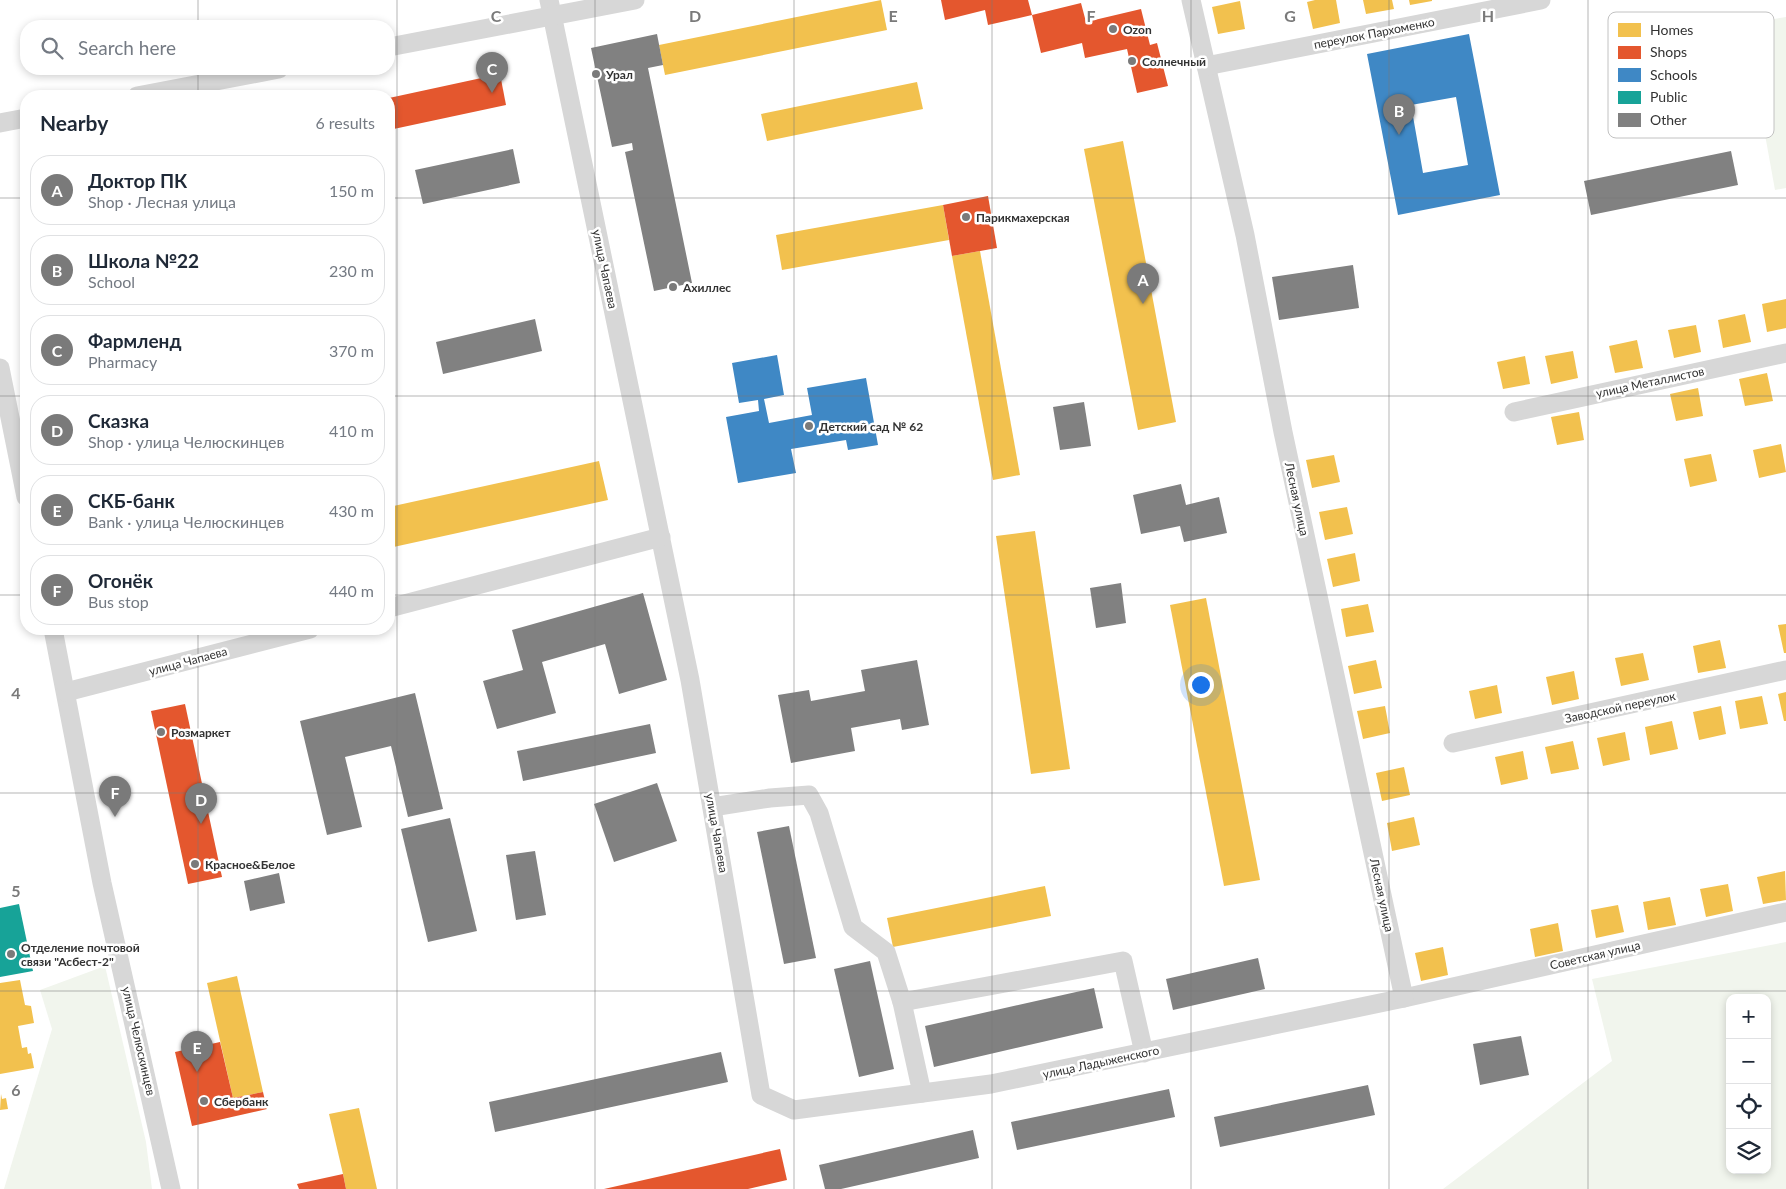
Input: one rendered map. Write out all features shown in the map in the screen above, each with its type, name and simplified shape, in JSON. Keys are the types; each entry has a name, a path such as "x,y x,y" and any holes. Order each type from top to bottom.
{"street":[{"path":"395,46 550,8 635,0"},
{"name":"Лесная улица","path":"1191,0 1245,235 1283,432 1404,998"},
{"name":"переулок Пархоменко","path":"1206,66 1541,0"},
{"name":"улица Чапаева","path":"550,8 690,680 761,1095 794,1110"},
{"path":"169,90 247,75"},
{"path":"0,123 20,119"},
{"name":"улица Металлистов","path":"1514,412 1786,353"},
{"path":"0,368 20,467"},
{"path":"395,606 661,537"},
{"name":"улица Челюскинцев","path":"54,635 102,883 172,1189"},
{"name":"улица Чапаева","path":"66,692 287,635"},
{"name":"Заводской переулок","path":"1453,743 1786,670"},
{"path":"712,807 770,798 809,795 819,813 852,927 886,952 902,1002 922,1093"},
{"name":"Советская улица","path":"1404,998 1786,912"},
{"path":"902,1002 1123,961 1144,1053"},
{"name":"улица Ладыженского","path":"794,1110 992,1084 1404,998"}],"shaded area":[{"path":"1786,17 1786,188 1775,190 1766,138 1774,138 1774,19"},
{"path":"1786,942 1786,1189 1443,1189 1612,1061 1592,979"},
{"path":"105,966 146,1142 152,1189 4,1189 52,1029 40,990"}],"building: Homes":[{"path":"881,0 887,30 665,75 659,45"},
{"path":"1336,0 1340,23 1313,29 1307,2"},
{"path":"1363,0 1392,0 1394,9 1366,14"},
{"path":"1409,0 1432,0 1432,1 1410,5"},
{"path":"1240,1 1245,29 1218,34 1212,7"},
{"path":"917,82 923,109 767,141 761,114"},
{"path":"1123,141 1176,422 1138,430 1084,149"},
{"path":"943,205 949,240 782,270 776,235"},
{"path":"980,251 1020,475 993,480 952,256"},
{"path":"1786,299 1786,328 1767,332 1762,304"},
{"path":"1745,314 1751,342 1723,348 1718,320"},
{"path":"1696,325 1701,352 1674,358 1668,330"},
{"path":"1637,340 1643,368 1615,373 1609,346"},
{"path":"1573,351 1578,378 1551,384 1545,356"},
{"path":"1525,356 1530,384 1503,389 1497,362"},
{"path":"1767,373 1773,401 1745,406 1739,379"},
{"path":"1698,388 1703,416 1676,421 1670,394"},
{"path":"1579,412 1584,440 1557,445 1551,417"},
{"path":"1781,444 1786,472 1759,478 1753,450"},
{"path":"1711,454 1717,481 1690,487 1684,459"},
{"path":"1334,455 1340,482 1312,488 1306,460"},
{"path":"599,461 608,500 395,547 395,506"},
{"path":"1347,507 1353,534 1325,540 1319,512"},
{"path":"1035,531 1070,769 1031,774 996,536"},
{"path":"1355,553 1360,581 1333,587 1327,559"},
{"path":"1206,598 1260,880 1224,886 1170,605"},
{"path":"1368,604 1374,632 1346,637 1341,609"},
{"path":"1786,624 1786,653 1784,653 1778,625"},
{"path":"1720,640 1726,668 1698,673 1693,646"},
{"path":"1643,653 1649,680 1621,686 1615,658"},
{"path":"1376,660 1382,688 1354,694 1348,666"},
{"path":"1574,671 1579,699 1552,705 1546,677"},
{"path":"1497,685 1502,713 1475,719 1469,691"},
{"path":"1786,692 1786,721 1784,721 1778,694"},
{"path":"1762,696 1768,724 1740,729 1735,701"},
{"path":"1385,706 1390,733 1363,739 1357,711"},
{"path":"1721,706 1726,734 1699,740 1693,712"},
{"path":"1672,721 1678,749 1650,755 1645,727"},
{"path":"1625,732 1630,760 1603,766 1597,738"},
{"path":"1573,741 1579,769 1551,774 1545,747"},
{"path":"1523,751 1528,779 1501,785 1495,757"},
{"path":"1404,767 1410,795 1382,801 1376,773"},
{"path":"1414,817 1420,845 1392,851 1387,823"},
{"path":"1785,871 1786,900 1763,904 1757,877"},
{"path":"1728,884 1733,911 1706,917 1700,889"},
{"path":"1045,886 1051,916 893,947 887,918"},
{"path":"1670,897 1676,925 1648,930 1643,902"},
{"path":"1618,905 1624,932 1596,938 1591,910"},
{"path":"1558,923 1563,951 1535,957 1530,929"},
{"path":"1443,947 1448,975 1421,981 1415,953"},
{"path":"237,976 263,1092 233,1098 207,983"},
{"path":"20,980 25,1005 31,1006 34,1023 18,1026 22,1048 27,1047 28,1054 31,1053 34,1068 0,1074 0,983"},
{"path":"1,1094 2,1099 6,1098 8,1109 0,1110"},
{"path":"359,1108 377,1189 346,1189 329,1114"}],"building: Shops":[{"path":"941,0 1028,0 1032,15 988,25 985,10 945,20"},
{"path":"1081,3 1086,22 1141,9 1150,45 1157,43 1168,86 1137,93 1127,49 1085,58 1082,43 1041,53 1032,15"},
{"path":"500,74 506,105 395,129 395,97"},
{"path":"988,196 997,248 952,256 943,205"},
{"path":"185,704 222,877 188,884 151,711"},
{"path":"220,1042 233,1098 263,1092 267,1109 192,1126 175,1052"},
{"path":"780,1149 787,1180 748,1189 604,1189"},
{"path":"343,1174 346,1189 299,1189 297,1184"}],"building: Schools":[{"path":"1469,34 1500,195 1398,215 1367,54","holes":["1456,97 1468,165 1423,173 1411,105"]},
{"path":"777,355 784,395 764,399 769,423 812,415 807,388 866,378 878,445 848,450 846,440 791,449 796,473 738,483 726,417 759,411 758,400 739,403 732,363"}],"building: Public":[{"path":"19,904 33,971 0,977 0,908"}],"building: Other":[{"path":"657,34 663,65 648,68 692,283 654,291 625,152 633,150 632,143 612,147 591,48"},
{"path":"513,149 520,183 423,204 415,170"},
{"path":"1731,151 1738,185 1591,215 1584,181"},
{"path":"1353,265 1359,308 1279,320 1272,277"},
{"path":"535,319 542,351 443,374 436,342"},
{"path":"1084,402 1091,446 1060,450 1053,407"},
{"path":"1181,484 1186,505 1219,497 1227,533 1184,542 1180,526 1141,534 1133,495"},
{"path":"1121,583 1126,623 1096,628 1090,588"},
{"path":"643,593 667,680 619,694 605,644 542,662 556,713 497,729 483,681 523,670 512,630"},
{"path":"917,660 929,725 902,730 900,719 851,728 855,751 791,763 778,695 809,690 811,701 865,691 861,670"},
{"path":"415,693 443,809 408,817 391,746 345,757 362,827 327,835 300,721"},
{"path":"650,724 656,753 523,781 517,751"},
{"path":"657,783 677,841 614,862 594,804"},
{"path":"450,818 477,931 428,942 401,829"},
{"path":"789,826 816,958 784,964 757,832"},
{"path":"535,851 546,915 516,920 506,855"},
{"path":"279,873 285,903 250,911 244,881"},
{"path":"1258,958 1265,989 1173,1010 1166,979"},
{"path":"870,961 894,1069 859,1077 834,969"},
{"path":"1094,988 1103,1028 934,1067 925,1026"},
{"path":"1521,1036 1529,1075 1480,1085 1473,1044"},
{"path":"721,1052 728,1082 495,1132 489,1102"},
{"path":"1368,1085 1375,1115 1220,1147 1214,1117"},
{"path":"1169,1089 1175,1117 1017,1150 1011,1122"},
{"path":"973,1130 979,1158 841,1189 825,1189 819,1165"}],"place":[{"name":"Ozon","path":"1113,29"},
{"name":"Солнечный","path":"1132,61"},
{"name":"Урал","path":"596,74"},
{"name":"Фармленд","path":"492,93"},
{"name":"Школа №22","path":"1399,135"},
{"name":"Парикмахерская","path":"966,217"},
{"name":"Ахиллес","path":"673,287"},
{"name":"Доктор ПК","path":"1143,304"},
{"name":"Детский сад № 62","path":"809,426"},
{"name":"Розмаркет","path":"161,732"},
{"name":"Огонёк","path":"115,817"},
{"name":"Сказка","path":"201,824"},
{"name":"Красное&Белое","path":"195,864"},
{"name":"Отделение почтовой связи \"Асбест-2\"","path":"11,954"},
{"name":"СКБ-банк","path":"197,1072"},
{"name":"Сбербанк","path":"204,1101"}]}
